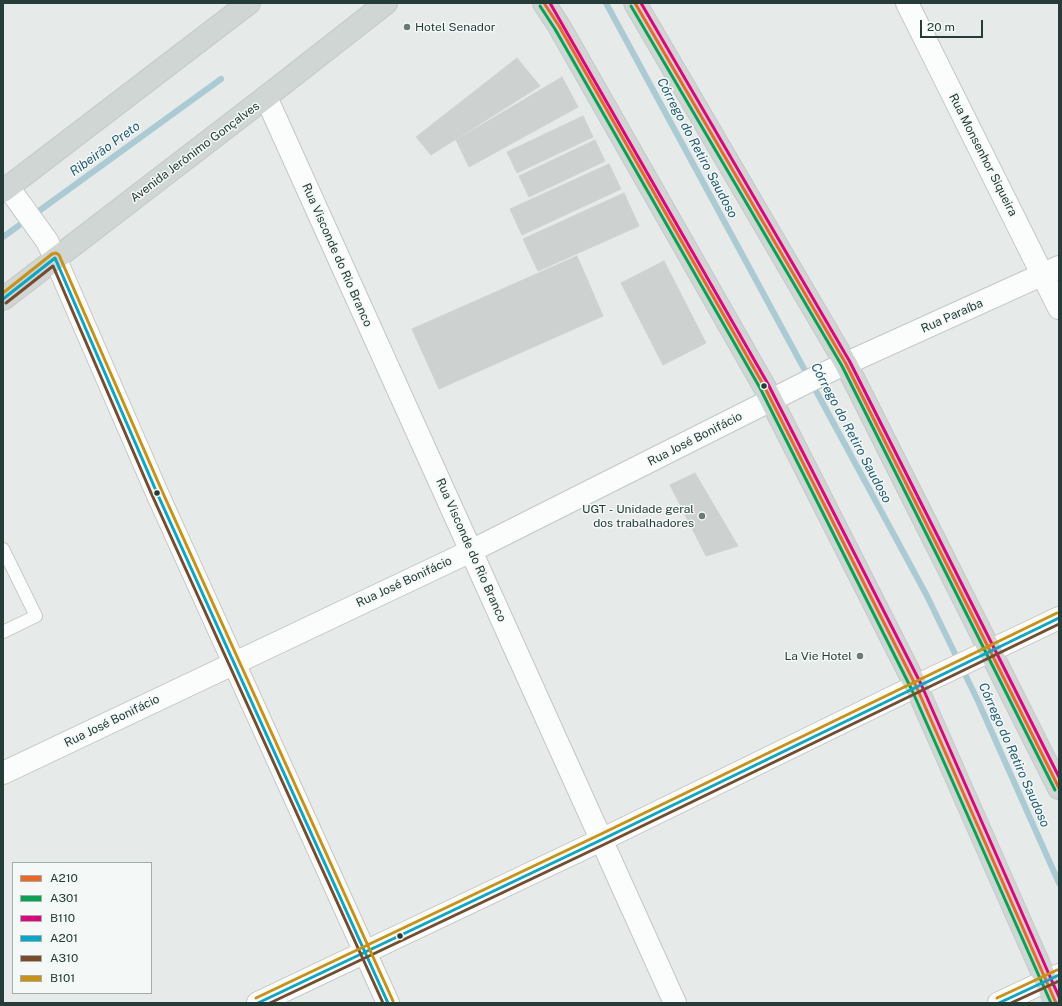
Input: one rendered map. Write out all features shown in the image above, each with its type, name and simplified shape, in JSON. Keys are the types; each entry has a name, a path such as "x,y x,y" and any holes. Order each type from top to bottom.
{"main road":[{"path":"10,193 249,3"},
{"name":"Avenida Jerônimo Gonçalves","path":"3,299 51,250 266,98 386,3"},
{"path":"544,3 780,396 925,682 1053,978 1056,1003"},
{"path":"635,3 846,364 984,654 1059,788"}],"street":[{"name":"Rua Monsenhor Siqueira","path":"907,3 1051,271 1059,308"},
{"name":"Rua Visconde do Rio Branco","path":"266,98 675,1003"},
{"path":"10,193 51,250 157,493 388,1003"},
{"name":"Rua Paraíba","path":"846,364 1051,271"},
{"name":"Rua José Bonifácio","path":"3,773 471,551 846,364"},
{"path":"258,1003 601,840 1059,618"},
{"path":"999,1003 1053,978"}],"lane":[{"path":"3,550 36,616 3,632"}],"building":[{"path":"517,58 540,86 431,155 416,137"},
{"path":"562,77 578,107 469,167 456,140"},
{"path":"583,116 593,137 517,173 507,152"},
{"path":"595,140 605,161 529,197 519,176"},
{"path":"609,164 621,189 522,235 510,209"},
{"path":"624,193 639,226 538,271 523,239"},
{"path":"577,256 603,316 439,389 412,329"},
{"path":"664,261 706,343 663,365 621,283"},
{"name":"UGT - Unidade geral dos trabalhadores","path":"695,473 738,546 706,556 670,485"}],"waterway":[{"name":"Córrego do Retiro Saudoso","path":"606,3 926,594 978,701 1059,883"},
{"name":"Ribeirão Preto","path":"3,237 221,79"}],"transit line":[{"name":"A210","path":"544,3 559,26 764,386 916,686 1056,1003"},
{"name":"B110","path":"550,3 768,384 921,684 1059,997"},
{"name":"A210","path":"635,3 846,364 1059,788"},
{"name":"B110","path":"641,3 850,362 1059,777"},
{"name":"A301","path":"540,6 555,29 760,388 911,688 1051,1003"},
{"name":"A301","path":"631,6 842,366 1055,790"},
{"name":"B101","path":"3,293 52,254 56,253 59,255 162,491 393,1001"},
{"name":"A201","path":"3,299 55,258 157,493 388,1003"},
{"name":"A310","path":"6,303 53,266 152,495 383,1003"},
{"name":"B101","path":"256,998 599,835 1057,613"},
{"name":"A201","path":"258,1003 601,840 1059,618"},
{"name":"A310","path":"270,1003 603,845 1059,624"},
{"name":"B101","path":"997,998 1057,970"},
{"name":"A201","path":"999,1003 1059,975"},
{"name":"A310","path":"1011,1003 1059,981"}],"place":[{"name":"Hotel Senador","path":"407,27"},
{"name":"UGT - Unidade geral dos trabalhadores","path":"702,516"},
{"name":"La Vie Hotel","path":"860,656"}]}
